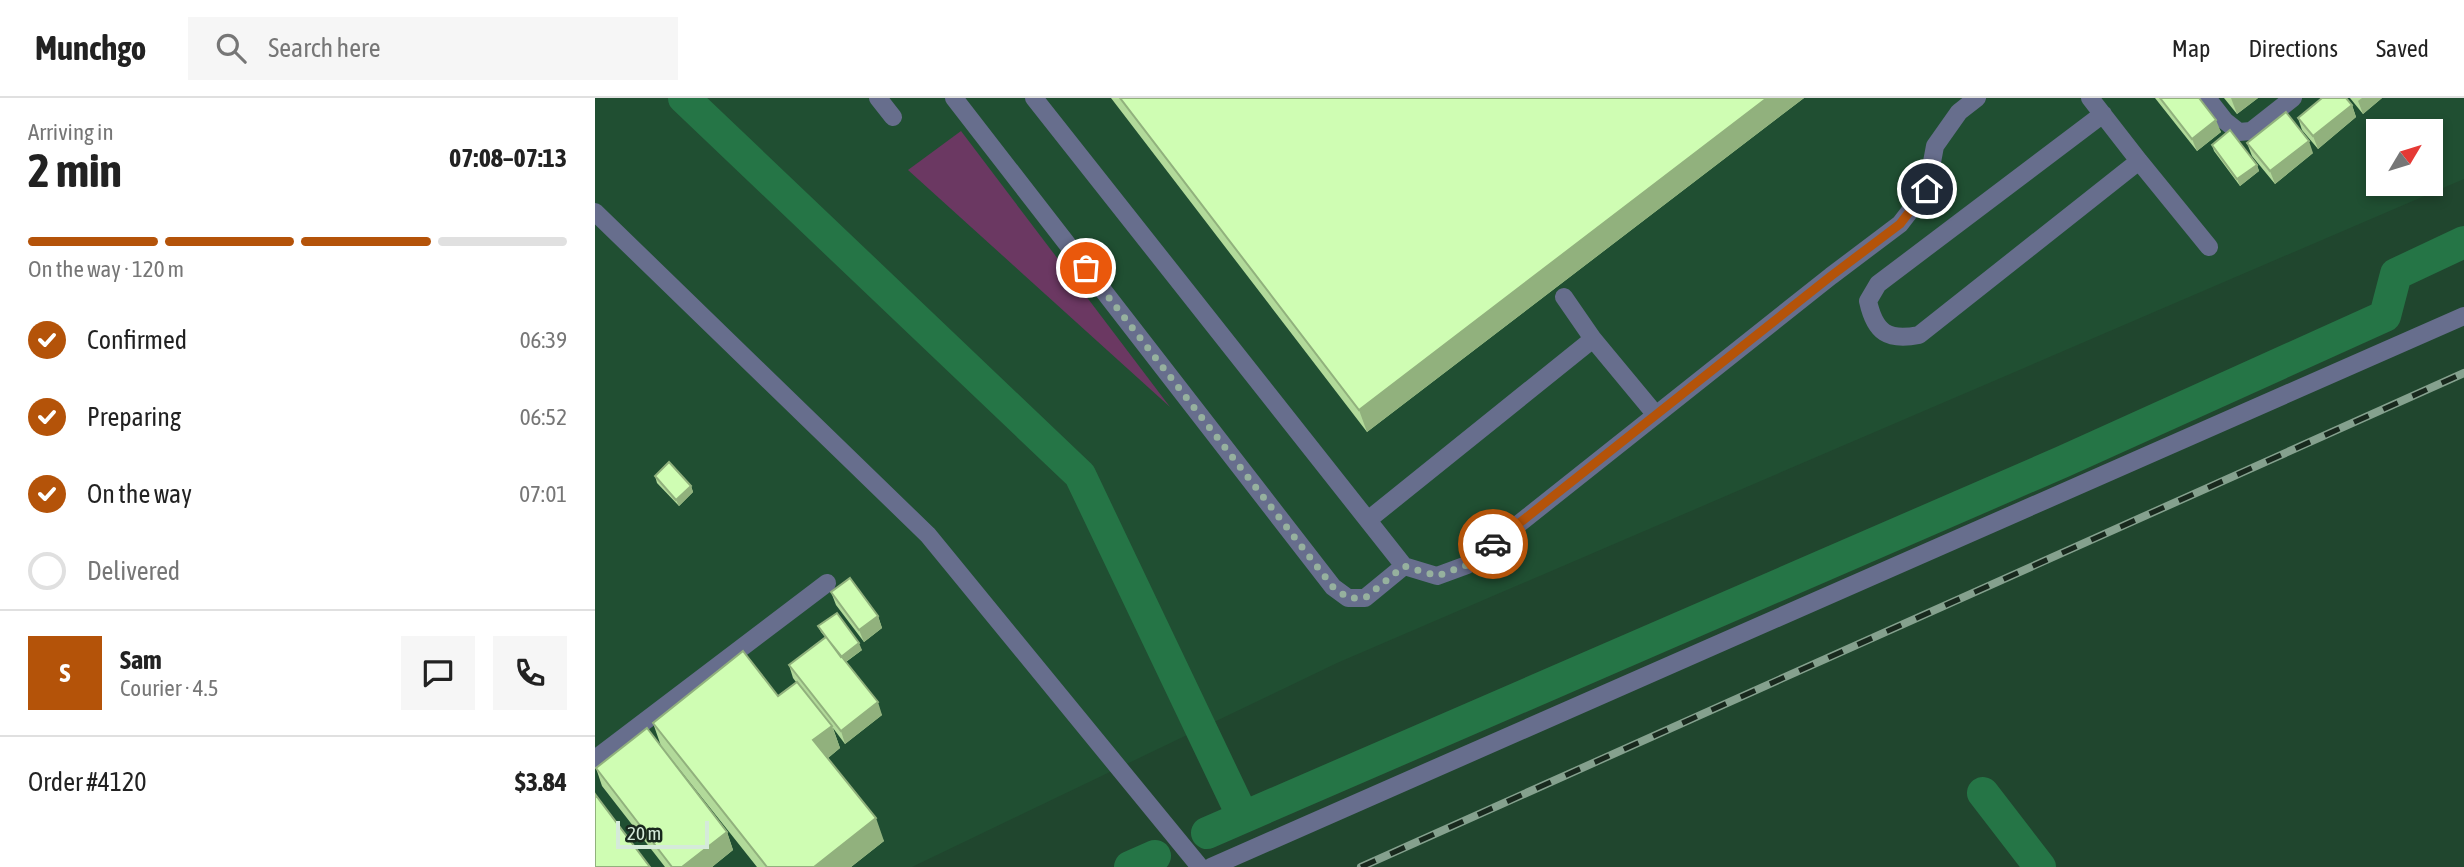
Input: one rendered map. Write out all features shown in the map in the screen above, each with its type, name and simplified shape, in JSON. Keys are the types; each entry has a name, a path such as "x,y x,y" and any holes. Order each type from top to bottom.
{"street":[{"path":"878,98 893,117"},
{"path":"954,98 1333,587 1348,598 1365,598 1404,566"},
{"path":"1034,98 1404,566 1437,576 1467,565 1900,224 1927,189 1935,146 1959,112 1977,98"},
{"path":"1947,98 1959,112"},
{"path":"2207,98 2225,121 2239,132 2251,131 2293,98"},
{"path":"2139,161 1919,335 1899,339 1885,333 1872,319 1868,301 1878,284 2096,103 2209,247"},
{"path":"595,212 928,535 1200,867"},
{"path":"1564,297 1593,339 1656,415"},
{"path":"1211,867 2464,316"},
{"path":"1368,520 1593,339"},
{"path":"595,759 827,583"}],"shaded area":[{"path":"595,98 2464,98 2464,179 2443,188 2443,119 2366,119 2366,196 2424,196 1337,663 912,867 595,867"},
{"path":"961,131 1170,407 908,170"}],"building":[{"path":"1120,98 1767,98 1359,410"},
{"path":"2160,98 2199,98 2216,120 2192,139"},
{"path":"2322,98 2346,98 2352,105 2313,136 2298,118"},
{"path":"2286,112 2309,141 2270,171 2247,143"},
{"path":"2230,130 2257,165 2237,179 2212,145"},
{"path":"669,462 691,486 676,500 655,476"},
{"path":"850,578 878,616 859,630 831,592"},
{"path":"837,613 859,643 841,657 818,626"},
{"path":"826,637 878,702 841,731 789,665"},
{"path":"743,651 778,696 797,682 832,726 813,740 876,818 814,867 767,867 653,723"},
{"path":"647,728 727,832 682,867 672,867 596,768"},
{"path":"595,794 650,867 595,867"}],"waterway":[{"path":"684,98 1080,475 1243,817"},
{"path":"1207,833 2062,462 2385,316 2396,274 2464,242"},
{"path":"1983,793 2040,867"},
{"path":"1130,867 1155,856"}],"railway":[{"path":"1361,867 2464,373"}],"way so far":[{"path":"1086,268 1333,587 1348,598 1365,598 1404,566 1437,576 1467,565 1493,544"}],"route":[{"path":"1493,544 1900,224 1927,189"}]}
